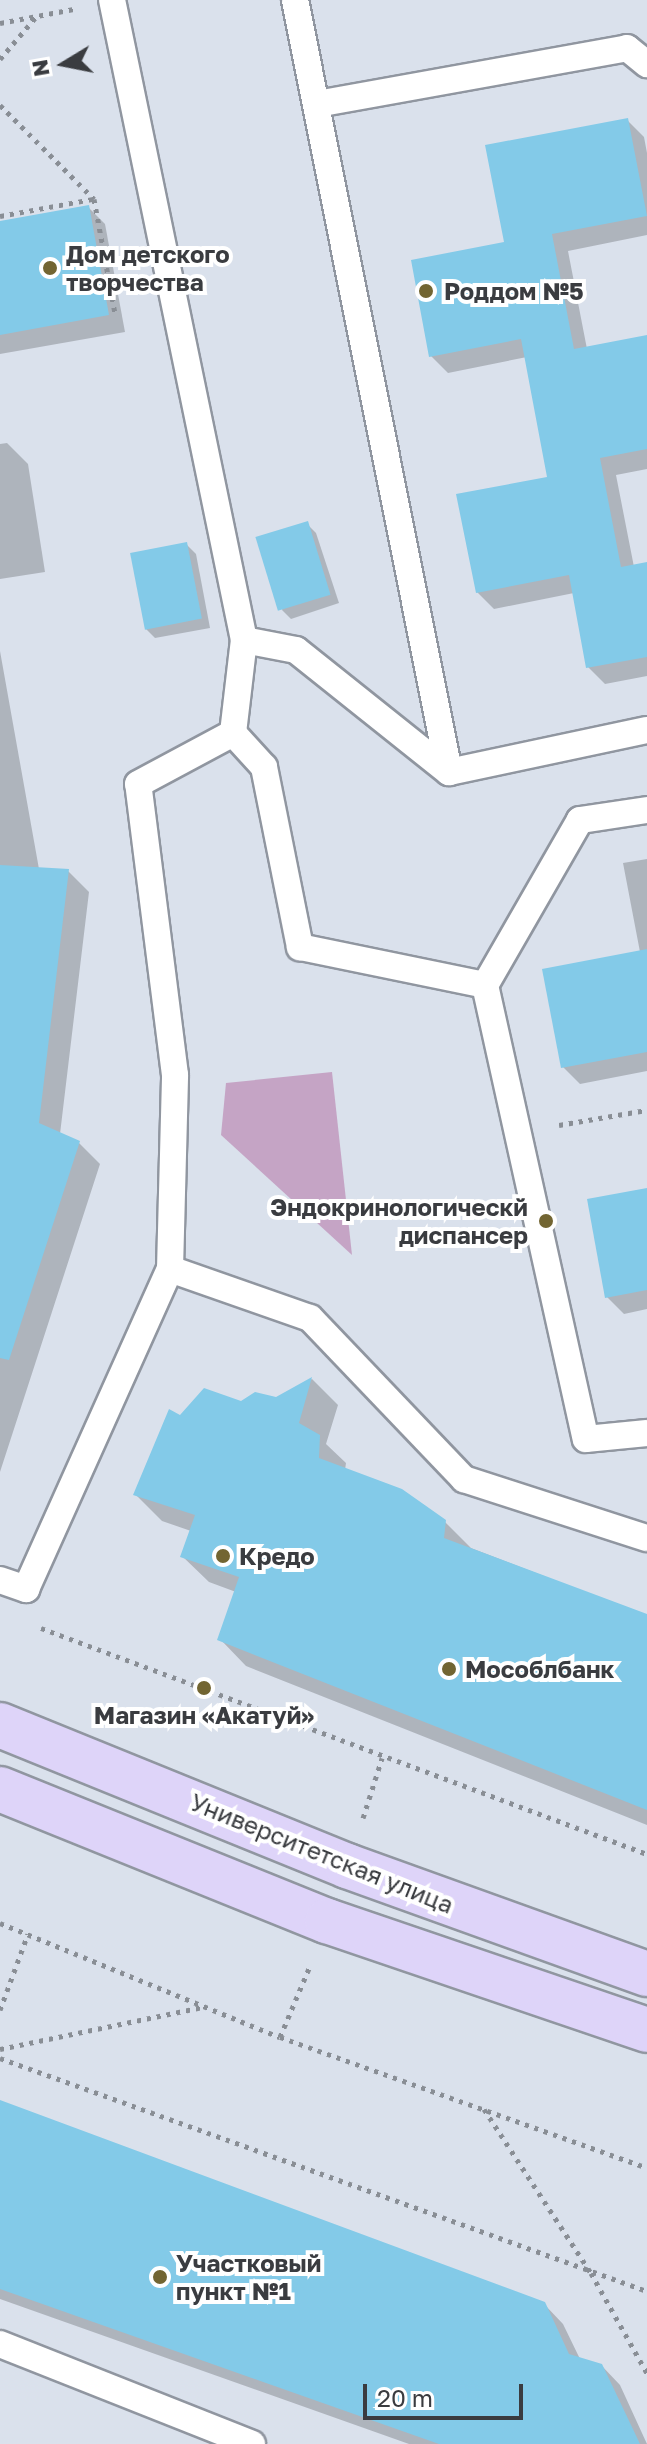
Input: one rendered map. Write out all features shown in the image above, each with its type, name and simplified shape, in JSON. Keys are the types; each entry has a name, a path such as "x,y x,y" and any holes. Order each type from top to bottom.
{"main road":[{"name":"Университетская улица","path":"0,1725 347,1866 647,1974"},
{"path":"0,1789 327,1921 647,2030"}],"lane":[{"path":"295,0 449,772"},
{"path":"112,1 244,640 233,733 264,767 300,947 485,985"},
{"path":"317,104 627,48 647,64"},
{"path":"244,640 296,650 449,772"},
{"path":"449,772 647,730"},
{"path":"0,1580 26,1589 170,1269 175,1075 138,784 233,733"},
{"path":"647,810 580,820 485,985 586,1439 647,1433"},
{"path":"170,1269 310,1318 464,1479 647,1538"},
{"path":"0,2344 252,2444"}],"path":[{"path":"0,23 112,1"},
{"path":"0,59 37,16"},
{"path":"0,105 94,199 115,313"},
{"path":"0,216 94,199"},
{"path":"518,1132 647,1110"},
{"path":"29,1624 382,1758 647,1854"},
{"path":"361,1824 382,1758"},
{"path":"0,1923 280,2037 647,2168"},
{"path":"0,2010 28,1934"},
{"path":"280,2037 312,1960"},
{"path":"0,2049 203,2007"},
{"path":"0,2058 522,2243 591,2273 647,2291"},
{"path":"484,2109 591,2273 647,2373"}],"shaded area":[{"path":"332,1072 352,1255 221,1135 226,1083"}],"building":[{"path":"628,118 647,216 552,234 574,349 647,335 647,449 600,458 621,567 647,562 647,657 586,668 569,575 476,593 456,494 547,477 521,339 429,357 411,260 504,242 485,145"},
{"name":"Дом детского творчества","path":"89,205 109,315 0,335 0,221"},
{"path":"308,521 331,595 278,611 255,537"},
{"path":"187,542 202,619 145,630 130,553"},
{"path":"0,865 69,869 39,1123 80,1141 9,1360 0,1358"},
{"path":"647,949 647,1052 561,1068 542,969"},
{"path":"647,1188 647,1290 605,1298 587,1199"},
{"path":"312,1377 299,1423 320,1435 319,1458 402,1489 446,1520 444,1538 647,1614 647,1810 217,1640 239,1577 180,1557 195,1515 133,1495 169,1409 180,1415 204,1388 241,1401 255,1392 276,1397"},
{"path":"0,2100 545,2302 569,2354 602,2364 640,2444 439,2444 0,2289"}],"place":[{"name":"Дом детского творчества","path":"50,268"},
{"name":"Роддом №5","path":"426,291"},
{"name":"Эндокринологическй диспансер","path":"546,1221"},
{"name":"Кредо","path":"223,1556"},
{"name":"Мособлбанк","path":"449,1669"},
{"name":"Магазин «Акатуй»","path":"204,1688"},
{"name":"Участковый пункт №1","path":"160,2277"}]}
